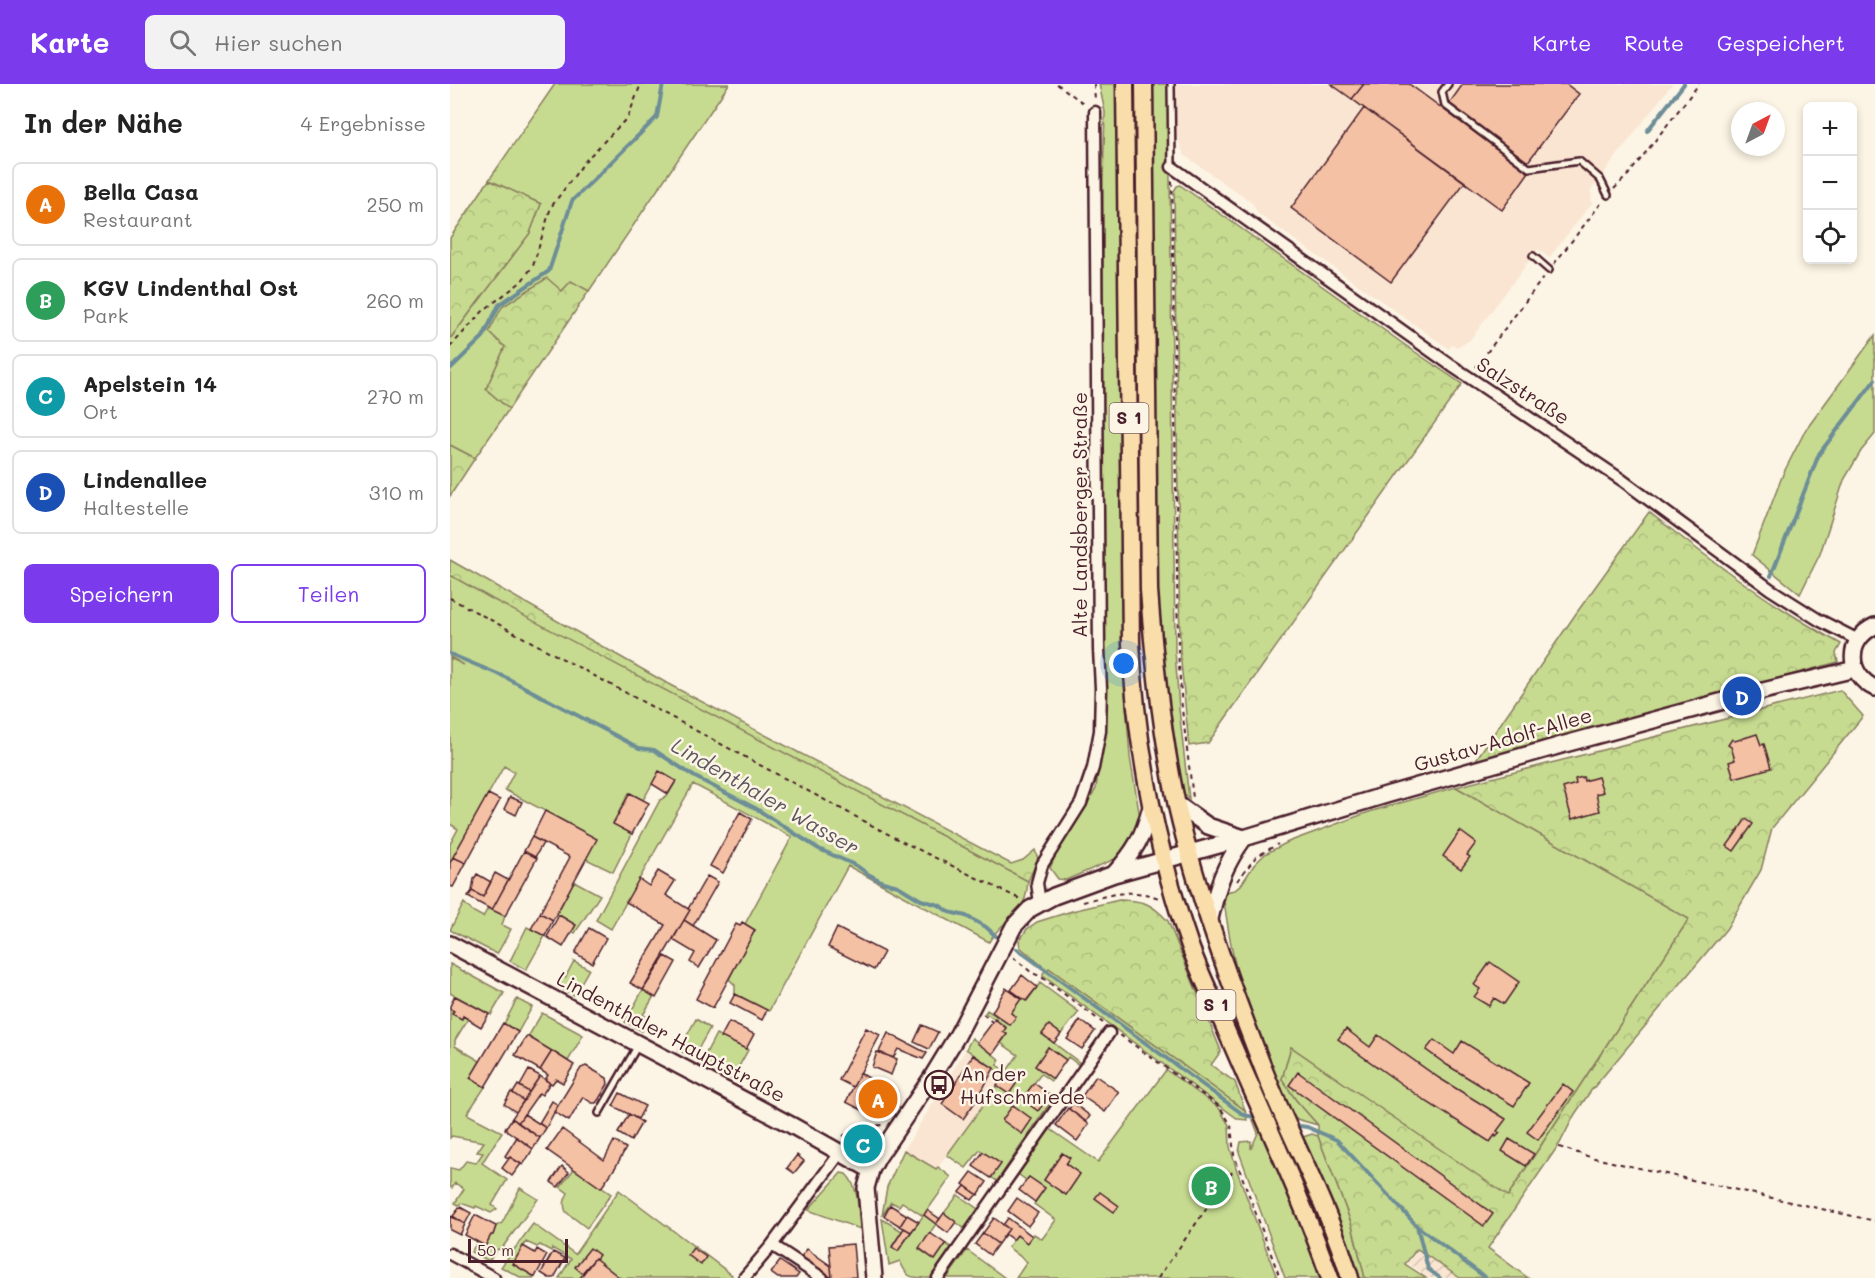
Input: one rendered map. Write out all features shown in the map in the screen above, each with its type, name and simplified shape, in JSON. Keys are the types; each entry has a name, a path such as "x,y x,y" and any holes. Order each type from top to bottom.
{"main road":[{"name":"S 1","path":"1125,84 1131,643 1137,723 1151,807 1164,860 1191,948 1302,1205 1330,1278"},
{"name":"S 1","path":"1144,84 1149,590 1158,685 1177,804 1189,853 1233,989 1287,1123 1320,1197 1350,1278"}],"street":[{"name":"Alte Landsberger Straße","path":"1040,903 1037,883 1042,865 1081,802 1093,768 1100,730 1095,112"},
{"name":"Salzstraße","path":"1172,167 1452,366 1623,480 1770,589 1818,620 1858,639"},
{"path":"1875,626 1864,632 1853,649 1855,669 1860,678 1875,688"},
{"name":"Gustav-Adolf-Allee","path":"1164,860 1565,744 1742,696 1855,669"},
{"path":"1177,804 1208,826 1244,838 1232,854 1221,876 1210,919"},
{"path":"1114,874 1137,847 1146,827 1151,807"},
{"path":"874,1278 866,1188 871,1170 957,1036 1004,944 1021,917 1040,903 1075,888 1164,860"},
{"name":"Lindenthaler Hauptstraße","path":"450,944 871,1170"},
{"path":"938,1278 1109,1034"},
{"path":"744,1278 772,1245 833,1149"},
{"path":"772,1245 822,1278"},
{"path":"450,1254 494,1278"}],"lane":[{"path":"1171,84 1172,167"},
{"path":"1448,84 1442,92 1445,105 1529,168 1579,161 1600,179 1608,195"},
{"path":"1533,256 1549,270"},
{"path":"599,1113 639,1044"}],"path":[{"path":"450,347 484,310 521,282 533,266 551,207 586,160 628,117 641,84"},
{"path":"1057,84 1095,112"},
{"path":"1094,84 1095,112"},
{"path":"1629,174 1699,84"},
{"path":"1172,167 1178,650 1190,784 1198,820"},
{"path":"450,598 899,840 1000,891 1020,899 1040,903"},
{"path":"1078,903 1112,894 1142,892"},
{"path":"1004,944 1032,973 1040,976 1103,1022"},
{"path":"981,1013 992,1022"},
{"path":"1131,1042 1220,1107 1231,1125 1234,1155 1280,1278"},
{"path":"833,1149 848,1134 861,1133 875,1125 899,1125"},
{"path":"1559,1147 1590,1157 1875,1221"},
{"path":"1158,1278 1232,1172"}],"shaded area":[{"path":"1177,84 1672,84 1591,190 1592,203 1549,258 1538,249 1470,340 1457,348 1452,345 1449,349 1258,214 1252,203 1184,155 1177,137"},
{"path":"966,1049 1004,1075 936,1170 904,1150"},
{"path":"1418,1250 1458,1278 1429,1278 1408,1263"}],"green space":[{"path":"555,84 729,84 589,291 571,282 505,347 486,389 509,409 475,458 450,445 450,339 530,233 541,204 489,180"},
{"path":"1099,84 1119,84 1126,704 1130,757 1140,831 1122,856 1066,880 1058,879 1050,868 1057,852 1096,789 1103,730 1105,112"},
{"path":"1151,84 1169,84 1175,650 1189,799 1183,792 1180,781 1164,679 1157,589"},
{"path":"489,180 541,204 530,233 450,339 450,238"},
{"path":"1180,185 1462,384 1208,743 1189,746 1180,651 1174,191"},
{"path":"547,278 562,291 571,281 589,291 509,409 486,389 505,347 489,332 502,307"},
{"path":"1875,335 1875,434 1861,451 1844,480 1820,554 1800,594 1752,555 1783,474 1805,431"},
{"path":"450,445 475,458 450,496"},
{"path":"1649,512 1742,582 1841,644 1836,653 1838,662 1475,761 1575,615"},
{"path":"450,560 670,685 1011,864 1023,860 1035,850 1038,859 1028,881 492,599 450,575"},
{"path":"450,575 1028,881 1026,896 1021,906 989,942 848,866 769,1011 735,994 735,985 729,979 755,930 745,924 792,837 693,784 611,929 596,920 660,800 668,795 676,781 659,772 643,800 629,793 613,823 632,834 613,872 586,859 545,811 505,790 514,772 504,766 450,863 450,844 458,829 450,824 450,658 464,665 450,657"},
{"path":"1840,690 1863,716 1772,828 1761,870 1727,928 1590,1092 1560,1143 1488,1248 1528,1278 1460,1278 1417,1249 1405,1264 1426,1278 1365,1278 1352,1225 1318,1136 1318,1125 1296,1100 1282,1079 1291,1047 1508,1196 1689,919 1456,787"},
{"path":"1456,787 1689,919 1507,1197 1291,1047 1282,1079 1296,1100 1318,1125 1293,1118 1243,994 1233,957 1224,902 1224,892 1235,890 1265,854 1288,842 1369,812"},
{"path":"574,881 600,895 575,933 572,931 575,925 557,914"},
{"path":"1119,900 1146,904 1157,910 1168,921 1221,1051 1211,1065 1235,1082 1245,1110 1049,968 1047,970 1020,947 1019,941 1027,929 1037,922"},
{"path":"464,903 483,917 488,908 505,916 502,925 511,929 497,954 450,930"},
{"path":"527,927 545,936 526,970 510,961"},
{"path":"574,961 589,969 574,995 558,987"},
{"path":"450,964 504,993 491,1015 450,993"},
{"path":"1049,968 1245,1110 1247,1120 1238,1119 1043,976"},
{"path":"1040,983 1079,1012 1061,1034 1049,1025 1042,1034 1080,1063 1079,1065 1068,1057 1066,1060 1048,1047 1053,1079 1051,1081 1041,1074 1022,1099 1038,1111 1050,1095 1054,1097 997,1181 991,1177 1001,1164 980,1150 966,1168 947,1155 997,1086 1009,1094 1016,1084 966,1049 972,1038 1000,1060 997,1065 1003,1070 1004,1075 1018,1055 1001,1043 1007,1035 1003,1032 1006,1027 985,1013 987,1010 1010,1025 1016,1017 1011,1013 1021,998 1027,1001"},
{"path":"643,990 654,996 643,1015 650,1018 642,1031 625,1022"},
{"path":"517,999 532,1007 518,1032 504,1024"},
{"path":"450,1009 461,1019 463,1016 468,1019 455,1040 455,1046 480,1061 471,1078 485,1087 467,1114 502,1132 482,1163 507,1180 492,1205 497,1209 491,1213 476,1206 475,1208 455,1203 464,1189 455,1183 452,1188 450,1187 450,1168 459,1170 466,1161 476,1163 483,1153 477,1152 484,1142 452,1136 450,1138"},
{"path":"542,1013 583,1035 568,1061 528,1037"},
{"path":"696,1019 710,1028 693,1058 679,1050"},
{"path":"716,1034 748,1050 732,1079 701,1063"},
{"path":"1166,1070 1219,1108 1229,1125 1230,1147 1237,1171 1277,1278 1016,1278 1027,1262 1008,1247 1017,1235 1027,1243 1034,1234 1042,1239 1056,1220 1034,1204 1045,1188 1029,1177 1026,1180 1018,1174 1050,1129 1098,1162","holes":["1062,1153 1066,1164 1080,1174 1066,1195 1044,1180"]},
{"path":"1253,1120 1258,1121 1300,1218 1322,1278 1285,1278 1239,1152 1241,1142 1251,1141 1251,1149 1258,1133"},
{"path":"1276,1125 1281,1126 1324,1227 1341,1278 1338,1278 1313,1209"},
{"path":"1312,1134 1318,1136 1352,1225 1365,1278 1358,1278 1338,1217 1303,1137"},
{"path":"904,1150 936,1169 938,1167 951,1177 924,1215 936,1224 919,1249 935,1260 946,1244 952,1248 931,1278 910,1276 900,1261 889,1265 882,1219 902,1231 892,1246 898,1251 923,1216 902,1202 899,1206 891,1202 882,1216 887,1187"},
{"path":"574,1169 611,1194 587,1228 566,1212 564,1207 568,1193 560,1187"},
{"path":"841,1173 846,1174 854,1186 858,1200 860,1229 808,1210"},
{"path":"520,1188 538,1199 502,1248 496,1250 489,1261 471,1252 478,1241 486,1245 496,1226 502,1223"},
{"path":"619,1190 732,1275 730,1278 559,1278 571,1259 552,1248 551,1251 540,1245 537,1247 526,1242 513,1264 534,1278 522,1278 501,1267 533,1224 575,1254"},
{"path":"958,1195 978,1209 965,1229 944,1213"},
{"path":"967,1250 1005,1278 947,1278"}],"building":[{"path":"1331,84 1364,84 1352,99"},
{"path":"1364,84 1409,84 1529,172 1502,210 1352,99"},
{"path":"1463,84 1566,84 1579,94 1527,163 1448,105"},
{"path":"1364,108 1465,182 1391,282 1291,208"},
{"path":"1757,734 1761,745 1764,744 1771,768 1734,778 1729,762 1735,760 1731,747 1728,745 1732,739 1735,741"},
{"path":"659,771 676,781 668,794 652,784"},
{"path":"1583,777 1584,781 1598,777 1603,792 1596,794 1600,811 1572,819 1563,788 1576,784 1575,779"},
{"path":"630,793 649,803 632,834 613,824"},
{"path":"488,794 500,800 466,863 453,857"},
{"path":"510,797 522,802 516,815 504,809"},
{"path":"545,811 597,839 553,920 540,913 570,857 532,837"},
{"path":"740,812 752,819 723,873 710,866"},
{"path":"1746,819 1753,824 1734,851 1727,846"},
{"path":"1460,831 1476,843 1461,869 1443,856"},
{"path":"532,837 543,843 535,857 524,851"},
{"path":"524,851 537,858 505,916 492,910"},
{"path":"453,857 466,863 453,887 450,886 450,863"},
{"path":"658,871 675,881 666,895 690,910 643,990 630,983 665,925 626,902 639,879 649,886"},
{"path":"495,873 508,880 492,910 468,897 472,891 483,897"},
{"path":"477,874 491,882 483,897 472,891"},
{"path":"707,876 718,882 693,926 684,920"},
{"path":"540,913 553,920 545,936 531,929"},
{"path":"559,915 576,925 563,947 547,937"},
{"path":"684,920 716,940 699,968 690,962 695,953 673,940"},
{"path":"742,922 755,930 713,1008 696,999 736,924 740,926"},
{"path":"589,928 606,938 592,963 575,953"},
{"path":"837,928 884,952 874,970 828,947"},
{"path":"665,956 676,962 656,998 643,990"},
{"path":"1490,962 1519,982 1504,1004 1494,998 1489,1006 1474,997 1480,989 1474,985"},
{"path":"1022,975 1037,987 1026,1001 1011,990"},
{"path":"1006,988 1021,999 1011,1013 1016,1017 1010,1025 992,1012"},
{"path":"735,994 767,1010 762,1020 730,1003"},
{"path":"455,996 489,1014 481,1027 463,1016 462,1019 452,1014 454,1011 450,1009 450,1006"},
{"path":"995,1019 1006,1028 1003,1032 1007,1034 993,1054 977,1043"},
{"path":"1080,1020 1095,1031 1082,1049 1067,1039"},
{"path":"729,1022 754,1034 746,1049 721,1037"},
{"path":"503,1023 518,1032 485,1087 470,1078"},
{"path":"922,1025 938,1032 929,1049 914,1042"},
{"path":"1049,1025 1061,1034 1054,1043 1042,1034"},
{"path":"866,1028 880,1035 853,1087 839,1080"},
{"path":"1346,1029 1370,1047 1378,1035 1439,1078 1506,1119 1497,1131 1500,1133 1496,1137 1495,1135 1490,1142 1424,1100 1338,1039"},
{"path":"888,1033 927,1053 923,1059 898,1049 893,1058 879,1052"},
{"path":"527,1036 552,1051 540,1070 515,1055"},
{"path":"1434,1040 1454,1054 1462,1041 1529,1083 1514,1106 1426,1050"},
{"path":"1048,1047 1066,1060 1053,1079 1035,1066"},
{"path":"552,1051 574,1065 563,1083 556,1079 552,1084 545,1080 548,1075 540,1070"},
{"path":"877,1052 897,1059 891,1075 872,1067"},
{"path":"973,1055 994,1068 978,1098 963,1119 942,1104"},
{"path":"586,1066 607,1078 608,1084 596,1103 583,1097 569,1121 554,1112 581,1068"},
{"path":"529,1070 540,1076 529,1092 520,1086"},
{"path":"1298,1072 1493,1214 1484,1226 1289,1085"},
{"path":"860,1073 869,1078 860,1097 868,1102 864,1111 846,1102"},
{"path":"1004,1075 1016,1084 1009,1094 997,1086"},
{"path":"540,1076 550,1083 542,1095 539,1093 518,1123 512,1118"},
{"path":"1096,1076 1119,1092 1105,1112 1082,1096"},
{"path":"869,1078 897,1091 886,1112 867,1105 868,1102 860,1097"},
{"path":"1034,1083 1050,1095 1038,1111 1022,1099"},
{"path":"1563,1084 1573,1092 1538,1140 1527,1132"},
{"path":"518,1085 529,1092 524,1101 513,1093"},
{"path":"511,1092 524,1101 516,1112 504,1104"},
{"path":"620,1093 645,1106 638,1119 613,1106"},
{"path":"552,1101 558,1105 546,1128 539,1123"},
{"path":"1073,1103 1090,1116 1086,1122 1069,1109"},
{"path":"1013,1105 1032,1119 1022,1134 1002,1120"},
{"path":"1068,1108 1089,1124 1077,1141 1056,1125"},
{"path":"524,1114 546,1128 540,1138 518,1123"},
{"path":"629,1114 642,1122 631,1141 618,1133"},
{"path":"512,1118 540,1138 533,1149 505,1129"},
{"path":"562,1129 604,1160 614,1141 626,1148 601,1188 547,1150"},
{"path":"517,1137 533,1149 523,1165 505,1156"},
{"path":"1509,1139 1534,1154 1526,1166 1502,1151"},
{"path":"983,1152 1001,1164 991,1178 973,1166"},
{"path":"1062,1153 1070,1158 1066,1164 1080,1174 1066,1195 1044,1180"},
{"path":"797,1155 804,1161 794,1173 787,1168"},
{"path":"510,1157 521,1164 512,1176 502,1168"},
{"path":"562,1166 569,1172 558,1187 551,1182"},
{"path":"972,1172 987,1182 978,1195 963,1184"},
{"path":"1029,1177 1045,1188 1035,1202 1019,1190"},
{"path":"965,1186 977,1194 972,1200 960,1192"},
{"path":"1100,1192 1119,1206 1114,1212 1095,1198"},
{"path":"1017,1198 1038,1213 1028,1226 1008,1211"},
{"path":"890,1205 907,1215 900,1226 884,1216"},
{"path":"460,1207 471,1213 465,1224 453,1216"},
{"path":"927,1210 940,1219 936,1224 924,1215"},
{"path":"944,1213 956,1222 948,1233 936,1224"},
{"path":"475,1215 496,1226 485,1246 465,1235"},
{"path":"907,1215 919,1222 911,1232 900,1226"},
{"path":"450,1216 465,1224 460,1235 450,1230"},
{"path":"994,1218 1009,1229 998,1244 983,1233"},
{"path":"1008,1218 1032,1236 1027,1243 1017,1235 1013,1240 1005,1234 1009,1229 1003,1225"},
{"path":"904,1228 911,1232 898,1251 892,1247"},
{"path":"930,1233 946,1244 935,1260 919,1248"},
{"path":"983,1233 998,1244 990,1255 975,1244"},
{"path":"853,1244 856,1277 832,1278 829,1246"},
{"path":"523,1246 535,1253 537,1249 547,1255 535,1277 513,1264"},
{"path":"590,1248 599,1255 582,1273 575,1267"},
{"path":"693,1248 706,1257 701,1265 688,1255"},
{"path":"807,1249 831,1266 832,1278 800,1258"},
{"path":"553,1252 565,1258 554,1278 549,1278 541,1273"},
{"path":"596,1259 620,1278 580,1278"},
{"path":"780,1261 799,1274 796,1278 778,1278 771,1273"}],"waterway":[{"path":"450,369 483,337 499,305 549,271 572,201 657,117 663,84"},
{"path":"1647,131 1684,84"},
{"path":"1771,576 1819,454 1875,380"},
{"name":"Lindenthaler Wasser","path":"450,654 505,677 639,748 654,750 695,777 755,808 819,849 857,866 883,882 898,886 921,900 939,905 949,912 966,916 986,927 998,938"},
{"name":"Lindenthaler Wasser","path":"1017,949 1244,1115 1259,1118"},
{"name":"Lindenthaler Wasser","path":"1293,1125 1307,1127 1337,1140 1417,1226 1486,1278"},
{"path":"1417,1226 1428,1269 1440,1278"}],"place":[{"name":"Lindenallee","path":"1742,696"},
{"name":"An der Hufschmiede","path":"939,1085"},
{"name":"Bella Casa","path":"878,1099"},
{"name":"Apelstein 14","path":"863,1144"},
{"name":"KGV Lindenthal Ost","path":"1211,1186"}]}
